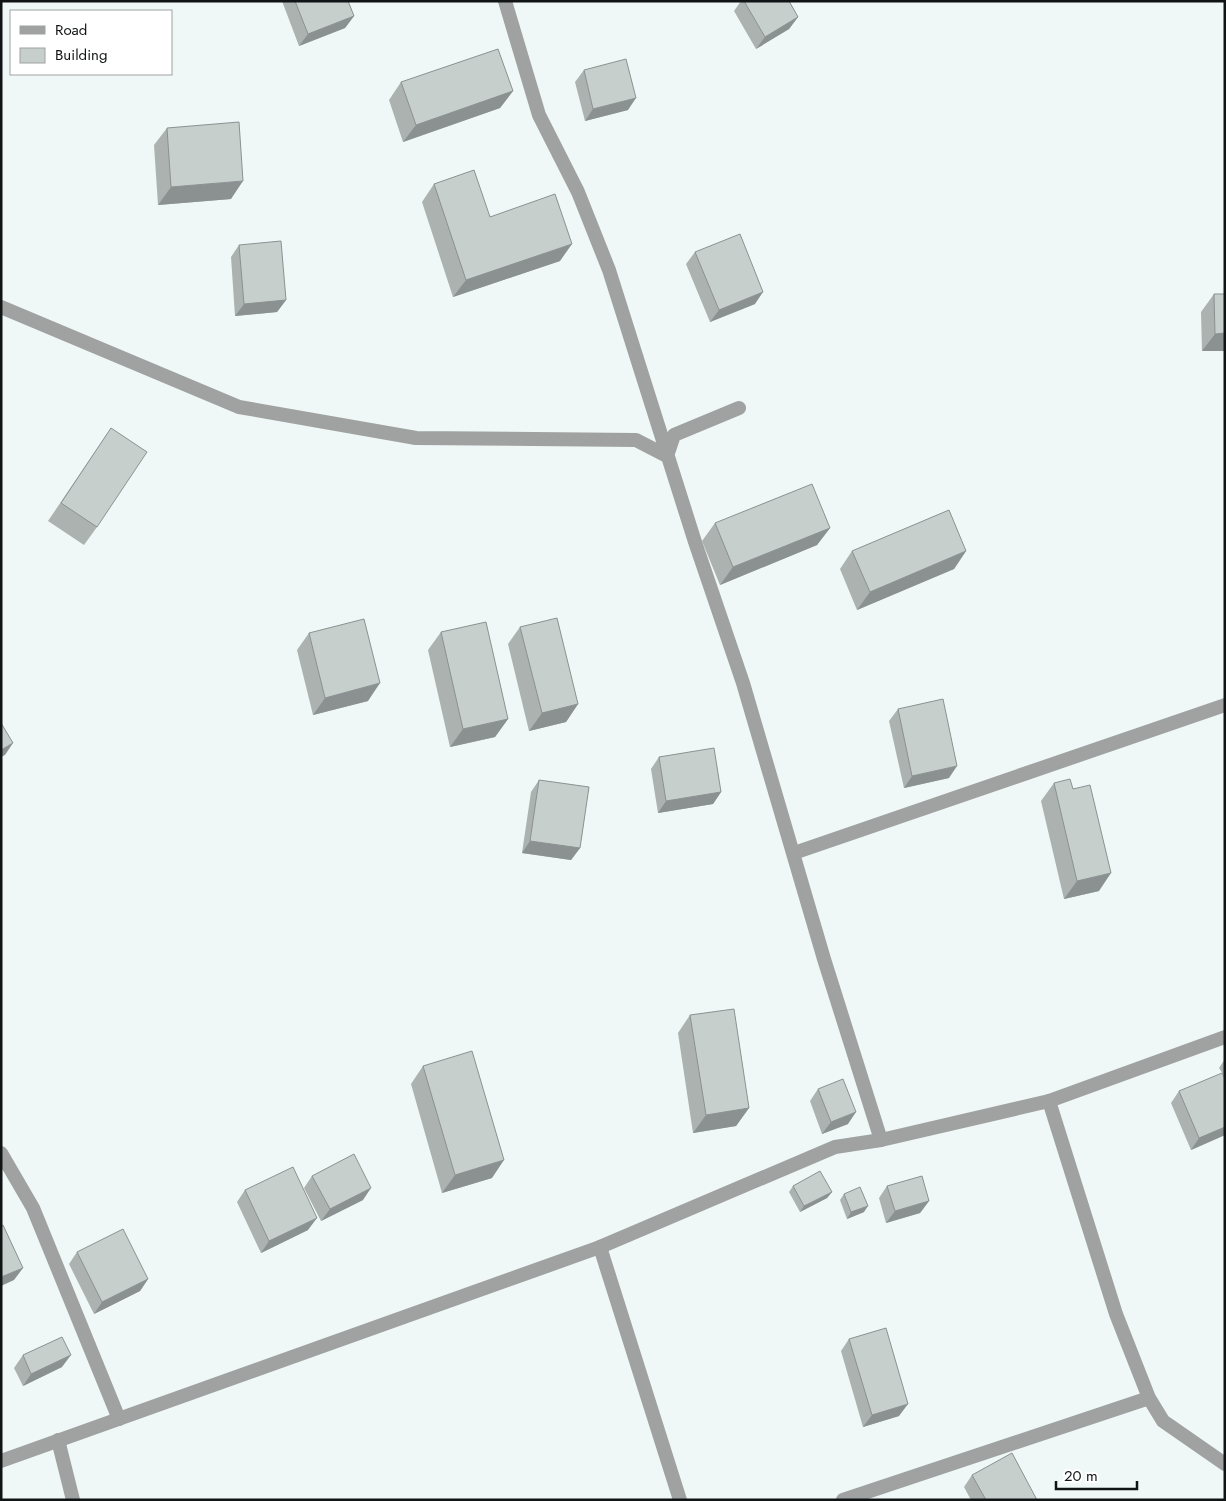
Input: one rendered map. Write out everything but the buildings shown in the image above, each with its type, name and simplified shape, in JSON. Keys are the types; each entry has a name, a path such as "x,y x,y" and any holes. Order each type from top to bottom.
{"street":[{"path":"505,1 539,115 578,192 609,270 743,683 824,959 881,1140"},
{"path":"1,307 239,408 416,438 636,440 668,456"},
{"path":"668,456 674,435 740,408"},
{"path":"794,852 1225,705"},
{"path":"1,1461 600,1247 835,1147 881,1140 1049,1101 1225,1037"},
{"path":"1049,1101 1116,1314 1150,1398 1163,1421 1225,1464"},
{"path":"1,1153 33,1208 119,1419"},
{"path":"600,1247 680,1500"},
{"path":"843,1500 1150,1398"},
{"path":"58,1440 73,1500"}]}
